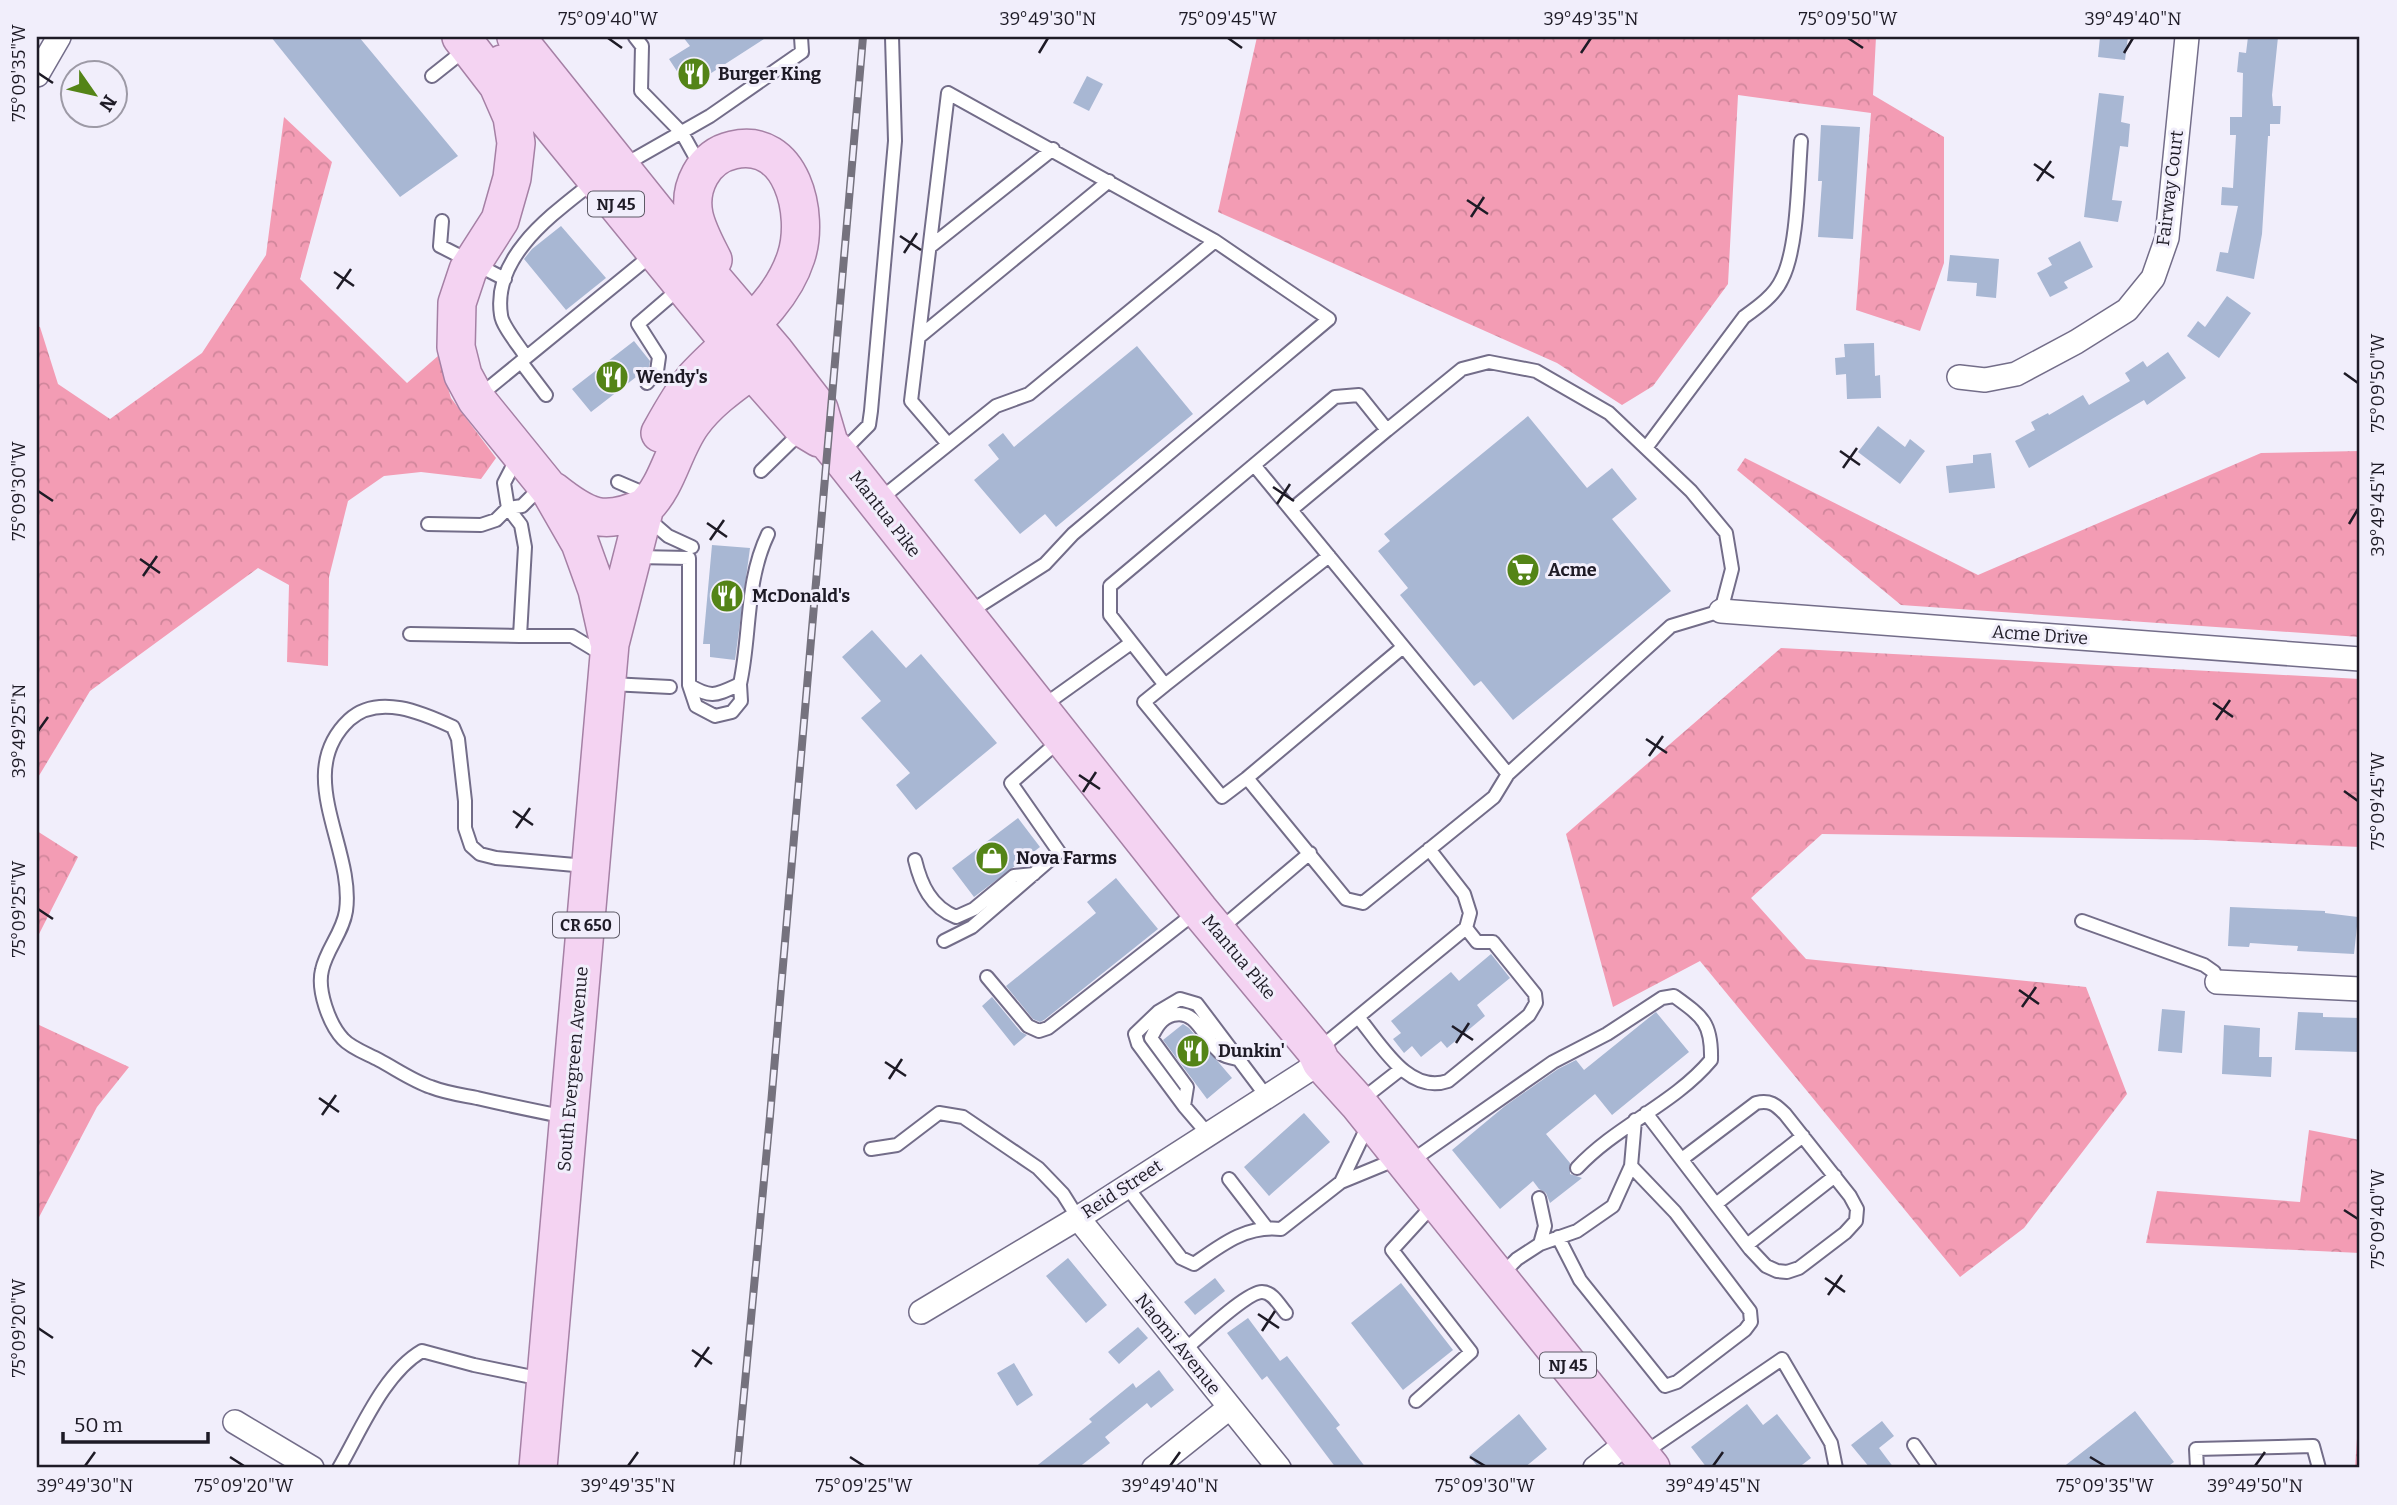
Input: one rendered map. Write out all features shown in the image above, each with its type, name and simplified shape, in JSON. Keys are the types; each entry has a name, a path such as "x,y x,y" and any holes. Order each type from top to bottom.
{"main road":[{"name":"Mantua Pike","path":"516,37 609,173 655,252 683,286 749,338"},
{"name":"Mantua Pike","path":"470,40 609,173 749,338 824,443 876,502 1208,921 1640,1455"},
{"path":"470,40 498,85 512,117 516,143 512,178 500,220 468,270 457,303 456,347 463,375 476,399 547,486 580,543 590,566 596,642"},
{"name":"South Evergreen Avenue","path":"538,1468 590,866 596,642 632,557 636,499 656,497 674,454 693,422 711,402 779,292 797,255 802,221 797,194 779,164 767,154 757,150 737,149 710,162 703,170"},
{"path":"703,170 693,195 693,218 749,338"},
{"path":"547,486 579,511 591,515 617,516 636,499"}],"street":[{"path":"37,75 59,37"},
{"name":"Fairway Court","path":"1959,377 1985,380 2016,374 2076,342 2127,310 2154,278 2166,238 2186,37"},
{"name":"Acme Drive","path":"1721,611 2360,659"},
{"path":"2217,982 2360,989"},
{"name":"Reid Street","path":"920,1311 1127,1187 1267,1097 1319,1057"},
{"name":"Naomi Avenue","path":"1078,1218 1279,1468"},
{"path":"1154,1468 1229,1408"},
{"path":"235,1422 312,1468"},
{"path":"1595,1468 1640,1455"}],"lane":[{"path":"635,37 642,46 641,91 682,132 703,170"},
{"path":"546,395 501,318 501,289 515,254 547,219 609,173 710,116 802,52 801,37"},
{"path":"761,471 869,425 895,141 892,37"},
{"path":"432,76 470,40"},
{"path":"948,444 911,401 948,93 1215,240 1329,319 1073,534 1045,564 965,615"},
{"path":"1646,448 1744,317 1763,303 1782,281 1791,256 1801,141"},
{"path":"931,246 1053,149"},
{"path":"919,337 1109,181"},
{"path":"442,221 440,246 505,279"},
{"path":"876,502 996,406 1029,394 1215,240"},
{"path":"476,399 655,252"},
{"path":"647,383 657,371 659,357 638,324 683,286"},
{"path":"1247,778 1346,898 1363,903 1494,797 1508,774 1671,626 1721,611 1732,569 1726,533 1691,491 1609,413 1536,371 1489,362 1462,369 1291,510"},
{"path":"1165,685 1110,615 1110,586 1335,397 1359,395 1387,430"},
{"path":"519,452 504,483 508,508 521,524 525,547 520,636"},
{"path":"1254,465 1508,774"},
{"path":"428,524 481,525 496,520 508,508 522,506 547,486"},
{"path":"636,499 668,536 690,552"},
{"path":"690,552 689,685 696,706 715,716 732,712 741,701 740,684 752,581 758,555 768,534"},
{"path":"632,557 690,552"},
{"path":"1329,556 1144,702 1222,797 1404,647"},
{"path":"410,634 520,636 596,642 670,687"},
{"path":"1040,708 1131,643"},
{"path":"689,685 705,695 722,692 740,684"},
{"path":"569,1118 426,1086 345,1042 331,1024 325,1007 321,971 346,916 348,892 324,785 328,753 339,729 356,713 372,707 417,711 453,727 458,738 466,828 471,846 480,854 496,858 590,866"},
{"path":"944,941 972,927 1059,852 1011,783 1063,737"},
{"path":"1319,1057 1358,1017 1466,928 1470,914 1464,894 1429,849"},
{"path":"987,977 1028,1026 1039,1031 1048,1028 1310,853"},
{"path":"915,860 920,882 942,911 956,917 974,909 1014,876 1034,874"},
{"path":"2082,921 2204,965 2214,972 2217,982"},
{"path":"1358,1017 1401,1069 1425,1084 1437,1085 1448,1081 1535,1009 1535,994 1493,943 1477,942 1466,928"},
{"path":"1127,1187 1181,1258 1194,1264 1225,1243 1266,1227 1281,1229 1341,1182 1404,1161 1553,1062 1607,1034 1662,998 1674,996 1707,1024 1711,1060 1665,1102 1640,1116 1594,1150 1577,1168"},
{"path":"1208,1134 1138,1044 1135,1034 1157,1012 1180,999 1197,1004 1267,1097"},
{"path":"1341,1182 1364,1112 1401,1069"},
{"path":"1640,1116 1682,1159 1766,1266 1787,1272 1799,1268 1845,1233 1856,1221 1857,1209 1835,1176 1776,1105 1767,1100 1756,1103 1682,1159"},
{"path":"871,1149 897,1145 939,1113 962,1117 1038,1168 1063,1194 1078,1218"},
{"path":"1498,1278 1517,1259 1540,1244 1577,1231 1613,1206 1631,1166 1640,1116"},
{"path":"1716,1204 1803,1136"},
{"path":"1559,1237 1580,1280 1665,1386 1677,1382 1745,1331 1751,1322 1749,1311 1675,1212 1631,1166"},
{"path":"1747,1245 1835,1176"},
{"path":"1229,1179 1266,1227"},
{"path":"1539,1198 1545,1226 1540,1244"},
{"path":"1416,1401 1471,1352 1392,1250 1437,1202"},
{"path":"1184,1351 1246,1298 1261,1292 1271,1295 1286,1312"},
{"path":"339,1468 390,1380 409,1359 422,1351 474,1365 546,1379"},
{"path":"1640,1455 1782,1359 1831,1443 1836,1468"},
{"path":"1914,1445 1930,1468"},
{"path":"2197,1468 2196,1449 2313,1446 2319,1468"}],"green space":[{"path":"1257,37 1876,37 1873,95 1944,137 1944,263 1920,331 1856,310 1871,113 1738,95 1728,284 1653,386 1622,405 1557,363 1218,212"},
{"path":"284,117 332,162 300,279 407,383 438,356 451,398 496,458 481,479 421,472 384,476 348,501 329,577 328,666 287,662 289,585 258,568 90,691 37,779 37,326 40,327 58,384 110,419 202,353 266,255"},
{"path":"2360,451 2360,637 1901,605 1737,470 1745,458 1978,575 2261,453"},
{"path":"1781,648 2360,679 2360,847 2206,840 1822,834 1751,898 1806,959 2086,987 2127,1094 2024,1228 1960,1277 1700,961 1613,1007 1566,834"},
{"path":"37,831 78,857 37,938"},
{"path":"37,1024 129,1067 97,1107 37,1221"},
{"path":"2309,1130 2360,1140 2360,1253 2146,1243 2157,1191 2300,1202"},
{"path":"2360,1394 2360,1468 2355,1468"}],"building":[{"path":"271,37 359,37 458,156 400,197"},
{"name":"Burger King","path":"683,37 767,37 688,88 669,59 690,46"},
{"path":"2100,37 2128,37 2125,60 2098,57"},
{"path":"2248,37 2278,37 2272,95 2273,106 2281,106 2280,124 2270,124 2268,136 2262,234 2254,279 2216,271 2220,252 2228,253 2238,206 2221,205 2222,187 2233,188 2236,135 2230,135 2230,117 2242,117 2243,73 2237,72 2239,52 2246,53"},
{"path":"1087,76 1103,84 1089,111 1073,103"},
{"path":"2099,93 2124,96 2121,122 2130,124 2128,147 2120,146 2112,200 2122,201 2118,222 2084,217"},
{"path":"1821,125 1860,127 1853,239 1818,237 1822,181 1818,181"},
{"path":"561,226 606,278 566,310 524,259 532,249"},
{"path":"2080,241 2093,267 2064,282 2068,288 2050,297 2037,273 2052,265 2048,258"},
{"path":"1950,255 1999,259 1996,298 1976,296 1977,283 1947,281"},
{"path":"2227,296 2251,313 2219,358 2187,336 2198,321 2205,327"},
{"name":"Wendy's","path":"634,341 650,361 649,367 591,412 572,389"},
{"path":"1874,343 1875,376 1880,375 1881,398 1847,399 1846,374 1836,375 1835,358 1845,357 1844,344"},
{"path":"1137,346 1193,414 1056,527 1045,514 1020,534 974,480 999,459 988,445 1003,433 1014,447"},
{"path":"2168,352 2186,378 2147,405 2144,400 2029,468 2015,441 2035,430 2031,422 2083,395 2089,405 2130,381 2125,373 2143,361 2147,367"},
{"name":"Acme","path":"1528,416 1587,488 1612,468 1637,499 1612,519 1671,591 1513,720 1481,681 1474,686 1400,595 1408,588 1378,551 1390,541 1384,534"},
{"path":"1878,426 1905,447 1910,439 1925,451 1900,484 1858,452"},
{"path":"1991,453 1995,488 1949,493 1946,466 1973,463 1973,455"},
{"name":"McDonald's","path":"712,545 750,548 735,660 710,657 710,644 703,644"},
{"path":"872,630 906,668 921,654 997,743 916,810 896,785 910,773 861,718 881,701 842,657"},
{"path":"1018,818 1040,847 974,897 952,868"},
{"path":"1116,878 1158,929 1044,1020 1040,1022 1033,1019 1006,986 1096,913 1087,902"},
{"path":"2230,907 2325,911 2358,917 2354,954 2297,951 2298,946 2250,943 2249,947 2228,946"},
{"path":"1491,954 1510,978 1477,1005 1485,1016 1447,1048 1441,1041 1421,1057 1412,1046 1404,1053 1393,1039 1401,1033 1391,1021 1451,972 1459,981"},
{"path":"992,997 1021,1032 1027,1035 1014,1046 982,1006"},
{"path":"2162,1009 2185,1011 2182,1053 2158,1051"},
{"path":"1656,1012 1689,1052 1612,1115 1595,1094 1546,1134 1570,1163 1570,1174 1582,1178 1550,1203 1546,1193 1533,1181 1500,1209 1452,1150 1505,1106 1558,1069 1576,1060 1584,1070"},
{"path":"2298,1012 2323,1013 2323,1017 2360,1018 2359,1052 2295,1050"},
{"path":"1183,1024 1232,1078 1207,1099 1163,1040"},
{"path":"2224,1025 2260,1028 2259,1057 2272,1057 2271,1077 2222,1074"},
{"path":"1304,1113 1330,1142 1269,1196 1244,1167"},
{"path":"1068,1258 1107,1305 1086,1323 1046,1276"},
{"path":"1215,1278 1225,1291 1195,1315 1184,1302"},
{"path":"1401,1283 1453,1350 1403,1390 1351,1323"},
{"path":"1248,1318 1280,1361 1287,1356 1340,1425 1336,1428 1366,1468 1336,1468 1267,1376 1262,1380 1227,1333"},
{"path":"1138,1327 1148,1338 1119,1364 1108,1352"},
{"path":"1014,1363 1033,1395 1017,1406 997,1373"},
{"path":"1159,1370 1174,1390 1151,1408 1147,1403 1105,1437 1110,1443 1078,1468 1034,1468 1092,1422 1089,1419 1133,1383 1136,1388"},
{"path":"1747,1404 1763,1425 1777,1414 1811,1458 1798,1468 1707,1468 1691,1447"},
{"path":"2135,1411 2174,1462 2166,1468 2062,1468"},
{"path":"1519,1414 1547,1449 1524,1468 1479,1468 1469,1456"},
{"path":"1882,1421 1894,1436 1879,1448 1894,1468 1870,1468 1851,1445"}],"railway":[{"path":"737,1468 863,37"}],"place":[{"name":"Burger King","path":"694,74"},
{"name":"Wendy's","path":"612,377"},
{"name":"Acme","path":"1523,570"},
{"name":"McDonald's","path":"727,596"},
{"name":"Nova Farms","path":"992,858"},
{"name":"Dunkin'","path":"1193,1051"}]}
